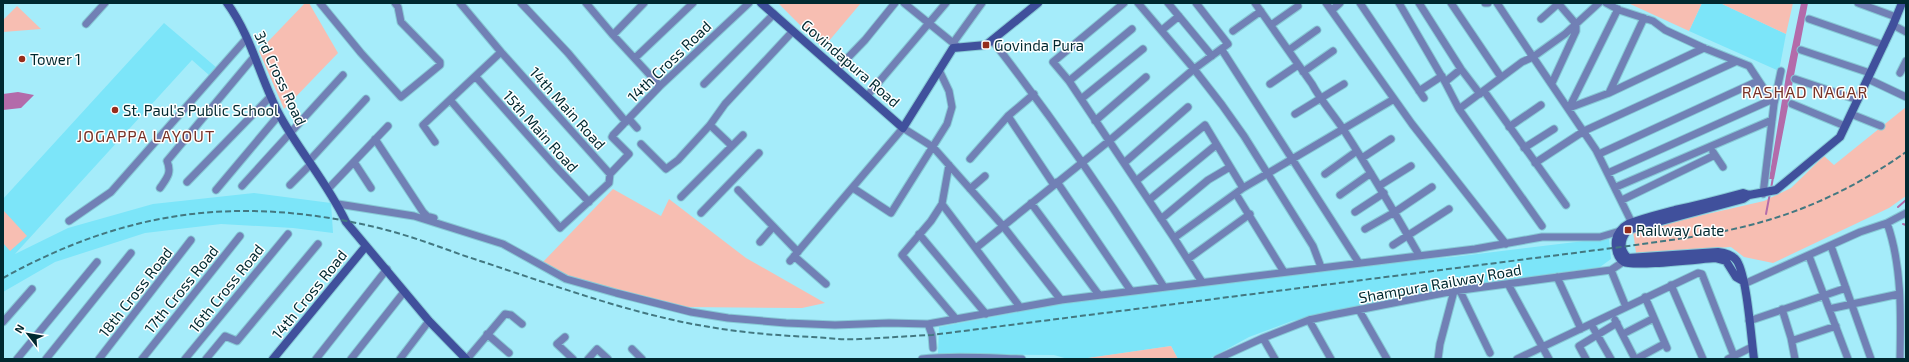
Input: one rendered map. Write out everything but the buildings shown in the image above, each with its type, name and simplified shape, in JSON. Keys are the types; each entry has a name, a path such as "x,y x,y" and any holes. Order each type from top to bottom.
{"street":[{"path":"86,24 105,3"},
{"name":"3rd Cross Road","path":"227,3 239,19 279,115 338,204 346,222 387,269 404,292 429,321 467,359"},
{"path":"320,3 361,54 402,97 440,65 440,62 401,22 398,7 394,3"},
{"name":"14th Main Road","path":"460,3 501,52 610,174 629,154 612,137 627,121"},
{"path":"521,3 568,52 627,121 637,128"},
{"path":"586,3 660,86"},
{"path":"613,35 644,3"},
{"path":"635,58 693,3"},
{"name":"14th Cross Road","path":"627,121 660,86 749,3"},
{"name":"Govindapura Road","path":"761,3 903,128"},
{"path":"837,70 865,40 895,3"},
{"path":"904,3 956,45 986,45 1038,3"},
{"path":"867,96 946,3"},
{"path":"794,256 903,128 982,3"},
{"path":"1124,3 1053,62 1069,81 1162,219 1202,282"},
{"path":"1138,3 1194,69 1226,111 1312,246 1321,267"},
{"path":"1168,3 1212,56"},
{"path":"976,248 1109,141 1194,69 1222,50 1228,44 1196,3"},
{"path":"1326,3 1394,99 1506,244"},
{"path":"1332,10 1340,3"},
{"path":"1360,3 1424,98"},
{"path":"1399,3 1459,109 1542,226"},
{"path":"1419,3 1461,69 1509,127 1566,205"},
{"path":"1451,3 1501,77"},
{"path":"1497,3 1584,131 1616,187 1632,223"},
{"path":"1541,19 1559,3 1576,24 1574,39 1552,83"},
{"path":"1459,109 1522,62 1533,57 1565,34 1599,3"},
{"path":"1606,3 1618,10 1644,18 1735,62 1749,66 1773,102"},
{"path":"1858,3 1895,21 1906,32"},
{"path":"338,204 414,216 503,244 566,279 659,305 697,313 735,319 828,325 928,324 1061,300 1506,244 1542,237 1600,237 1620,231 1632,223 1744,193 1749,195 1776,190 1840,137 1884,45 1902,3"},
{"path":"1233,31 1258,6 1372,173 1419,255"},
{"path":"1271,25 1298,6"},
{"path":"1569,108 1618,10"},
{"path":"704,84 774,14"},
{"path":"1162,30 1179,16"},
{"path":"1609,93 1644,18"},
{"path":"1809,19 1884,45"},
{"path":"1069,81 1132,28"},
{"path":"1289,50 1317,30"},
{"path":"641,144 666,169 678,160 710,125 725,104 793,31"},
{"path":"69,221 111,192 247,38"},
{"path":"992,40 1034,94 1118,212 1164,287"},
{"path":"1569,108 1609,93 1704,48"},
{"path":"1081,99 1143,49"},
{"path":"1222,50 1359,262"},
{"path":"1801,50 1869,76 1906,97"},
{"path":"1303,72 1333,51"},
{"path":"435,142 423,125 501,52"},
{"path":"160,188 169,175 170,168 167,161 254,58"},
{"path":"1900,72 1906,60"},
{"path":"1535,163 1584,131 1735,62"},
{"path":"1270,84 1298,65"},
{"path":"1419,91 1461,69"},
{"path":"853,188 891,214 917,168 933,147 947,124 952,107 949,91 939,70"},
{"path":"1764,193 1773,102 1781,71"},
{"path":"242,186 343,74"},
{"name":"15th Main Road","path":"476,77 589,202"},
{"path":"1095,120 1146,77"},
{"path":"1795,79 1858,100"},
{"path":"1598,154 1758,81"},
{"path":"1295,114 1344,84"},
{"path":"970,159 1008,116 1034,94"},
{"path":"187,182 271,96"},
{"path":"290,185 366,99"},
{"path":"1174,238 1243,188 1344,130 1394,99"},
{"path":"451,100 560,228 608,183 610,174"},
{"path":"1608,173 1773,102"},
{"path":"1792,104 1845,126"},
{"path":"1509,127 1541,105"},
{"path":"1124,163 1188,107"},
{"path":"1851,114 1881,126"},
{"path":"216,190 279,115"},
{"path":"1008,116 1131,291"},
{"path":"1616,187 1772,120"},
{"path":"710,125 732,146"},
{"path":"1136,180 1205,125 1243,188"},
{"path":"328,189 388,126"},
{"path":"903,128 933,147 1003,226 1061,300"},
{"path":"1524,148 1554,129"},
{"path":"681,197 742,135"},
{"path":"375,139 424,214 442,221 447,227"},
{"path":"1362,158 1391,139"},
{"path":"1149,200 1216,145"},
{"path":"1709,147 1723,167"},
{"path":"1325,174 1357,151"},
{"path":"702,213 759,154"},
{"path":"1622,200 1715,155"},
{"path":"354,162 371,188"},
{"path":"949,165 942,204 932,221 902,255 956,319"},
{"path":"1380,186 1411,166"},
{"path":"1162,219 1208,180 1230,167"},
{"path":"1340,194 1372,173"},
{"path":"970,189 985,176"},
{"path":"1365,229 1395,212 1432,187"},
{"path":"738,190 773,227 794,256 826,284"},
{"path":"1236,194 1250,214 1284,272"},
{"path":"1355,212 1384,194"},
{"path":"1749,195 1743,199 1628,230 1623,236 1621,247 1624,255 1628,258 1718,252 1726,253 1736,260 1743,275 1754,359"},
{"path":"1031,203 1099,295"},
{"path":"942,204 1020,307"},
{"path":"1393,245 1449,209"},
{"path":"1743,282 1809,256 1860,232 1887,223 1906,213"},
{"path":"1188,259 1250,214"},
{"path":"1887,223 1891,234 1899,294 1901,324 1900,359"},
{"path":"760,242 773,227"},
{"path":"1620,231 1616,239 1616,248 1618,257 1623,262 1630,264 1642,264 1715,258 1726,261 1732,268 1736,277 1743,282"},
{"name":"16th Cross Road","path":"185,359 288,234"},
{"path":"920,234 986,314"},
{"name":"17th Cross Road","path":"142,359 240,236"},
{"name":"18th Cross Road","path":"99,359 191,240"},
{"path":"206,359 225,336 237,341 318,244"},
{"name":"14th Cross Road","path":"273,359 366,246"},
{"path":"1831,246 1871,359"},
{"path":"46,359 131,253"},
{"path":"1809,256 1848,359"},
{"path":"17,359 97,262"},
{"name":"Shampura Railway Road","path":"1217,359 1263,338 1309,320 1457,291 1611,270 1623,262"},
{"path":"316,359 387,269"},
{"path":"1611,270 1626,307"},
{"path":"1517,359 1541,346 1581,329 1695,273 1702,274 1731,358 1752,347"},
{"path":"1557,277 1581,329"},
{"path":"1508,284 1549,359"},
{"path":"1671,285 1703,359"},
{"path":"3,322 32,288"},
{"path":"1749,321 1846,288"},
{"path":"1457,291 1490,353"},
{"path":"1438,359 1440,344 1457,291"},
{"path":"352,359 404,292"},
{"path":"1829,309 1899,294"},
{"path":"1612,314 1634,359 1665,347 1646,297"},
{"path":"1782,309 1791,338 1795,359"},
{"path":"1359,310 1387,359"},
{"path":"467,359 505,314 511,315 522,324"},
{"path":"1623,334 1654,318"},
{"path":"1309,320 1331,359"},
{"path":"400,359 429,321"},
{"path":"1586,359 1576,347 1617,323"},
{"path":"928,324 932,335 933,348 931,358"},
{"path":"1591,324 1611,359"},
{"path":"1791,338 1798,340 1836,326"},
{"path":"488,334 509,353"},
{"path":"565,337 557,344 573,359"},
{"path":"1263,338 1275,359"},
{"path":"933,348 941,356"},
{"path":"588,359 597,349 608,359"},
{"path":"632,349 642,359"},
{"path":"922,359 941,356 962,358 1022,359"}],"shaded area":[{"path":"305,3 309,3 338,53 284,109 259,51"},
{"path":"778,3 861,3 823,48"},
{"path":"1628,3 1702,3 1689,31"},
{"path":"1702,3 1720,3 1786,34 1779,71 1689,31"},
{"path":"1720,3 1793,3 1786,34"},
{"path":"1801,3 1808,3 1774,179 1769,179 1786,76"},
{"path":"17,6 41,29 3,32 3,20"},
{"path":"164,23 217,68 210,76 192,60 15,254 68,228 153,204 254,193 331,203 333,233 293,228 221,224 145,233 55,262 3,292 3,199"},
{"path":"18,92 34,95 21,108 3,110 3,94"},
{"path":"1906,107 1906,196 1889,208 1773,263 1744,257 1731,247 1636,253 1633,231 1764,201 1791,188 1824,156 1834,165"},
{"path":"613,189 661,216 669,199 746,258 825,303 802,308 686,307 578,281 543,262"},
{"path":"4,211 27,236 10,251 3,243"},
{"path":"1609,238 1611,259 1600,267 1498,281 1392,300 1292,321 1249,337 1209,359 1178,359 1171,346 1081,359 1068,359 1054,355 938,354 939,327 1054,305 1373,263 1453,257"},
{"path":"1171,346 1178,359 1081,359"}],"waterway":[{"path":"1771,189 1773,177"},
{"path":"1766,214 1770,193"},
{"path":"1898,207 1906,200"}],"railway":[{"path":"3,278 49,255 95,236 141,223 186,215 232,211 280,212 328,218 379,228 421,240 591,298 643,313 687,323 722,329 776,335 842,339 932,335 1621,247 1711,234 1747,226 1802,209 1856,183 1906,152"}],"place":[{"name":"Govinda Pura","path":"986,45"},
{"name":"Tower 1","path":"22,59"},
{"name":"St. Paul's Public School","path":"115,110"},
{"name":"Railway Gate","path":"1628,230"}],"district":[{"name":"RASHAD NAGAR","path":"1805,91"},
{"name":"JOGAPPA LAYOUT","path":"146,135"}]}
